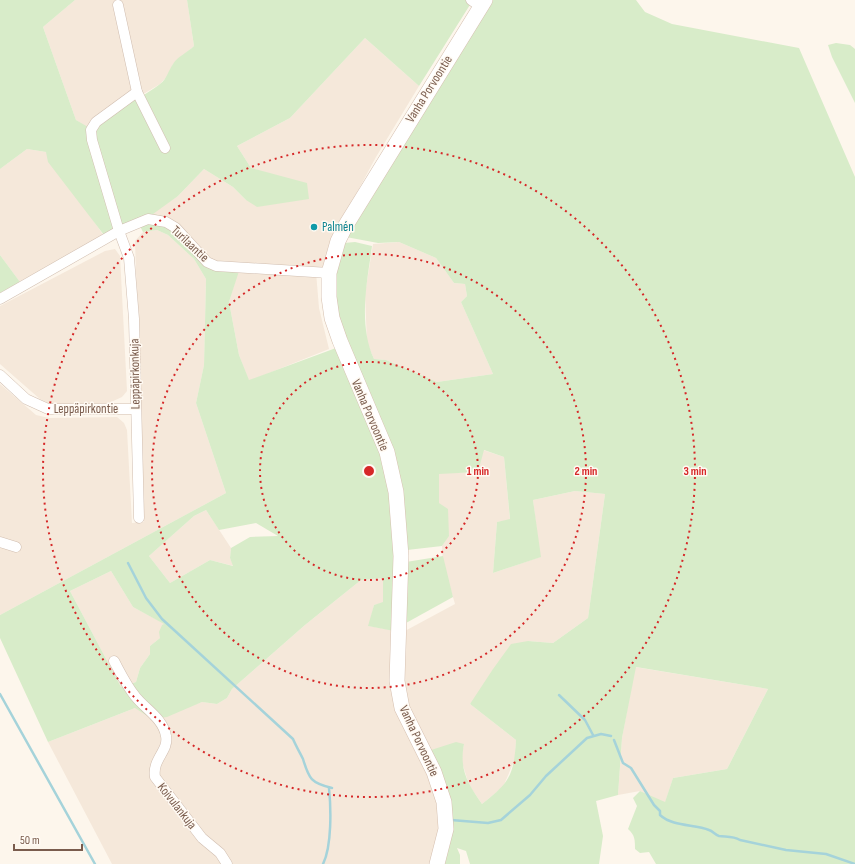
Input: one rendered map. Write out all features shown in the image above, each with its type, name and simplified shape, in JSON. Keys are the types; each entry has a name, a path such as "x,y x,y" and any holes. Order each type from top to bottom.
{"street":[{"name":"Vanha Porvoontie","path":"437,864 445,838 446,816 444,802 434,772 402,708 396,681 401,556 396,492 387,452 354,376 332,318 329,297 329,273 338,241 346,225 479,2"},
{"path":"118,6 137,92 166,148"},
{"name":"Leppäpirkonkuja","path":"137,92 96,122 91,130 92,140 119,231 129,258 134,318 135,408 139,518"},
{"name":"Turilaantie","path":"0,299 119,231 148,219 166,222 176,228 207,262 216,266 329,273"},
{"name":"Leppäpirkontie","path":"0,375 26,399 48,409 135,408"},
{"path":"0,542 16,547"},
{"name":"Koivulankuja","path":"114,661 135,696 164,725 167,738 164,748 156,760 154,769 155,777 202,838 220,853 227,864"}],"shaded area":[{"path":"75,0 187,0 194,46 173,64 169,74 160,84 140,96 95,132 76,120 43,27"},
{"path":"365,38 419,86 376,157 342,220 324,272 316,272 319,308 329,349 249,381 239,355 229,302 239,268 216,266 148,219 156,210 178,196 204,169 233,187 246,200 275,176 251,168 237,146 290,118"},
{"path":"27,149 46,152 104,236 20,282 0,255 0,169"},
{"path":"157,230 168,235 194,259 206,279 204,365 196,403 226,493 0,615 0,548 8,548 0,540 0,384 36,415 49,418 117,417 124,423 127,430 132,523 144,522 135,241 143,232"},
{"path":"399,242 436,258 454,283 465,284 467,296 461,302 493,374 437,382 386,360 374,359 367,343 365,294 373,244"},
{"path":"115,249 120,256 127,391 122,397 109,403 50,404 40,399 0,364 0,306 105,251"},
{"path":"483,450 504,457 510,520 497,522 493,573 540,557 533,500 575,491 605,494 588,618 553,643 528,641 470,704 516,740 515,759 503,787 482,804 469,785 461,759 464,744 424,752 436,793 439,812 439,836 430,864 112,864 48,742 135,708 187,707 202,702 217,704 227,698 232,689 305,625 361,580 383,578 383,603 374,605 369,626 403,632 455,604 443,563 442,546 449,535 439,503 439,473 478,472"},
{"path":"206,510 231,548 230,558 234,566 210,560 170,583 149,556 194,516"},
{"path":"111,571 133,607 165,624 160,638 150,646 150,654 140,668 136,682 121,687 70,591"},
{"path":"635,667 768,689 727,769 673,778 665,803 640,791 618,795 622,738"}],"green space":[{"path":"0,0 75,0 43,27 76,120 95,131 109,117 162,82 175,61 194,46 187,0 473,0 419,86 365,38 290,118 237,146 251,168 307,183 309,199 257,207 246,200 233,187 204,169 178,196 153,214 168,217 186,233 208,262 240,268 229,302 239,355 249,380 336,348 381,454 388,487 393,521 394,631 368,626 374,605 383,602 383,578 361,580 305,625 232,689 227,698 217,704 202,702 167,717 152,719 135,708 48,742 0,638 0,615 226,493 196,403 204,365 206,279 194,259 168,235 157,230 143,232 138,222 107,239 48,162 46,152 27,149 0,169","holes":["206,510 219,530 256,523 278,536 250,537 231,548 230,558 233,566 210,560 170,583 149,556 194,516","111,571 133,607 164,624 159,632 160,638 150,646 150,654 140,668 136,682 121,687 70,591"]},
{"path":"492,0 636,0 645,12 672,24 799,48 855,177 855,864 656,864 649,852 640,853 635,849 634,838 628,829 637,806 633,798 640,791 665,802 673,778 727,769 768,689 636,667 622,738 618,795 596,801 603,836 599,864 470,864 466,851 457,848 460,855 460,864 442,864 447,843 428,751 456,742 464,744 463,762 466,776 482,804 504,784 514,762 516,740 470,704 511,644 528,641 553,643 588,618 605,494 575,491 533,500 541,557 493,573 497,522 510,519 504,457 484,450 478,472 439,474 439,503 448,509 449,536 442,546 407,550 406,533 336,314 335,267 344,243 355,242 372,246 366,289 365,318 369,346 374,359 386,360 437,382 493,374 461,302 467,296 465,284 454,283 436,258 399,242 378,243 346,237"},
{"path":"836,43 850,45 855,49 855,103 832,57 828,45"},
{"path":"0,255 20,282 0,293"},
{"path":"443,556 453,597 406,623 406,562"}],"waterway":[{"path":"128,563 146,598 162,619 293,739 303,759 309,776 315,782 332,788"},
{"path":"0,694 95,864"},
{"path":"559,695 585,720 593,735"},
{"path":"451,820 488,823 501,820 530,795 546,776 587,738 601,734 611,736"},
{"path":"614,740 623,763 631,768 654,805 660,811 660,815 665,819 671,822 703,828 719,836 732,837 786,850 826,854 855,864"},
{"path":"323,864 329,837 329,788"}],"place":[{"name":"Palmén","path":"314,227"}]}
